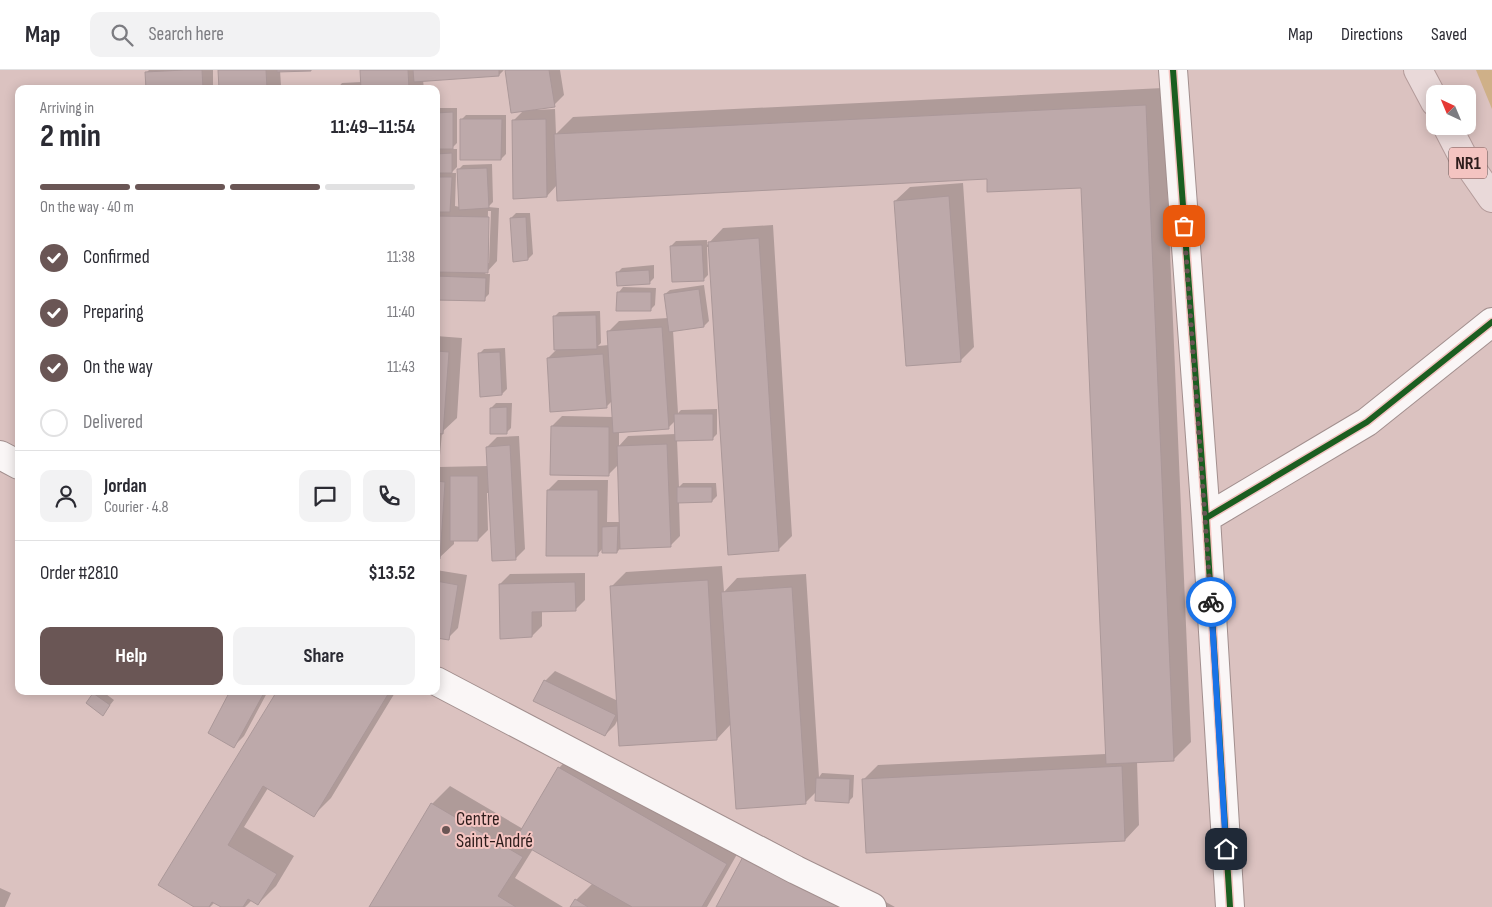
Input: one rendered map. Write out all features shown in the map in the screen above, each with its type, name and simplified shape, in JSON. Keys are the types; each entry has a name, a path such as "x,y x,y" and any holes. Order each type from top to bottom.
{"highway":[{"path":"1418,70 1426,85"},
{"name":"NR1","path":"1452,135 1462,155 1492,198"}],"street":[{"path":"1174,70 1206,518 1230,907"},
{"path":"1206,518 1367,422 1492,322"},
{"path":"0,455 15,463"},
{"path":"440,684 796,870 872,907"}],"shaded area":[{"path":"1476,70 1492,70 1492,109"}],"building":[{"path":"202,70 203,85 146,85 145,72"},
{"path":"218,70 266,70 267,85 219,85"},
{"path":"277,70 311,70 311,71 277,72"},
{"path":"360,70 408,70 409,85 361,85"},
{"path":"413,70 499,70 499,76 414,82"},
{"path":"505,70 549,70 555,107 511,113"},
{"path":"1146,105 1174,761 1106,764 1081,188 987,192 987,179 557,201 554,134"},
{"path":"453,112 453,149 440,149 440,113"},
{"path":"460,119 502,119 501,160 460,160"},
{"path":"546,119 547,197 513,199 512,120"},
{"path":"452,153 452,173 440,173 440,154"},
{"path":"487,168 489,208 459,210 457,169"},
{"path":"440,177 452,177 450,212 440,212"},
{"path":"949,196 961,362 906,366 894,201"},
{"path":"440,216 489,217 488,273 440,272"},
{"path":"526,217 528,260 513,262 510,218"},
{"path":"759,238 779,551 728,555 708,242"},
{"path":"702,245 704,281 672,282 670,246"},
{"path":"649,270 650,284 617,286 616,272"},
{"path":"440,276 486,278 485,301 440,300"},
{"path":"699,289 704,327 669,332 664,294"},
{"path":"617,292 651,292 651,311 616,311"},
{"path":"596,315 597,349 554,350 553,316"},
{"path":"662,327 669,429 613,433 607,331"},
{"path":"440,351 449,352 443,434 440,434"},
{"path":"500,352 502,395 480,397 478,353"},
{"path":"603,354 607,408 550,412 547,358"},
{"path":"507,407 507,434 490,434 490,408"},
{"path":"674,414 713,414 713,440 675,441"},
{"path":"551,426 609,427 609,476 550,475"},
{"path":"667,444 671,547 620,549 617,446"},
{"path":"510,445 516,560 492,561 486,447"},
{"path":"450,476 478,476 478,541 450,541"},
{"path":"440,481 445,482 440,559"},
{"path":"677,487 712,487 712,502 677,503"},
{"path":"547,490 598,490 598,556 546,556"},
{"path":"618,526 617,553 602,553 602,527"},
{"path":"708,580 717,740 619,746 610,586"},
{"path":"440,582 458,585 449,640 440,639"},
{"path":"575,582 576,611 532,612 532,637 500,639 499,584"},
{"path":"792,587 806,804 736,809 721,592"},
{"path":"544,680 616,715 605,736 533,701"},
{"path":"92,695 96,695 110,705 103,716 86,703"},
{"path":"228,695 263,695 234,748 208,733"},
{"path":"275,695 388,695 314,817 263,786 228,845 277,874 258,905 248,899 243,907 221,907 212,902 209,907 194,907 158,885"},
{"path":"1122,766 1125,841 866,853 862,779"},
{"path":"558,767 727,864 702,907 632,907 515,840"},
{"path":"816,778 850,779 849,803 815,801"},
{"name":"Centre Saint-André","path":"431,803 523,857 498,896 516,907 369,907"},
{"path":"745,853 845,907 716,907"},
{"path":"575,899 588,907 570,907"}],"cycle path":[{"path":"1173,70 1206,518"},
{"path":"1230,907 1206,518 1367,422 1492,322"}],"way so far":[{"path":"1184,226 1211,602"}],"place":[{"name":"Centre Saint-André","path":"446,830"}],"route":[{"path":"1211,602 1226,849"}]}
